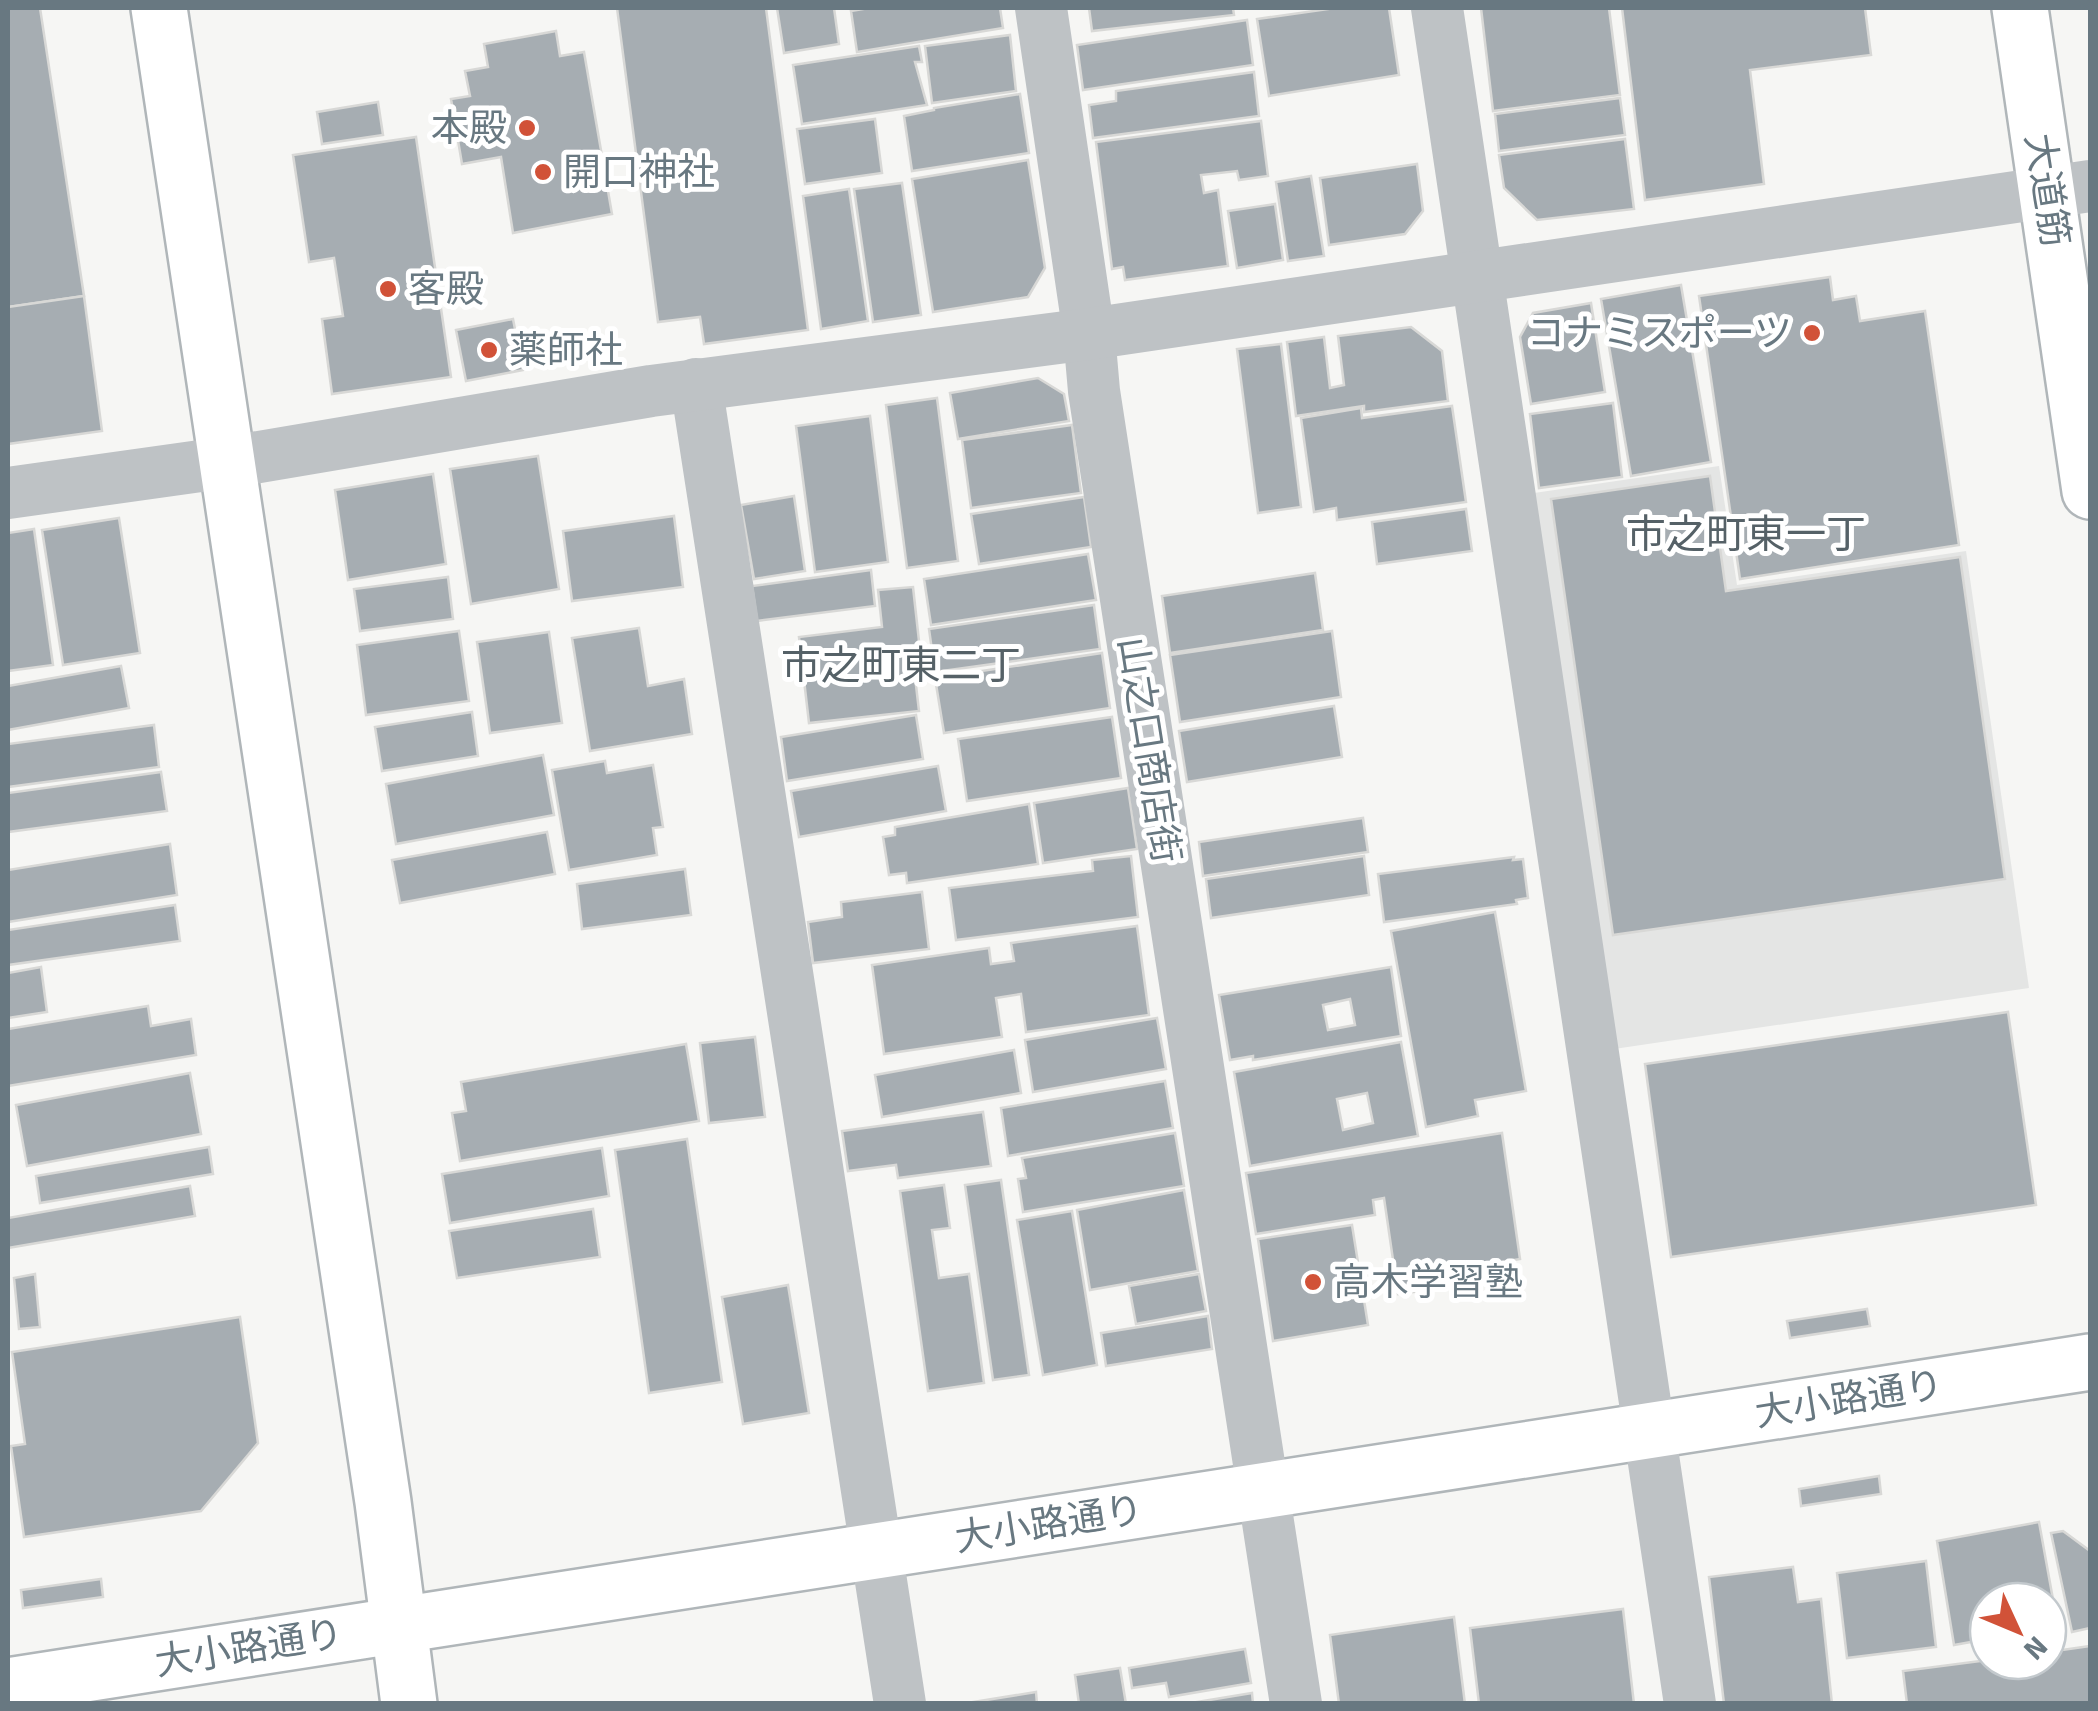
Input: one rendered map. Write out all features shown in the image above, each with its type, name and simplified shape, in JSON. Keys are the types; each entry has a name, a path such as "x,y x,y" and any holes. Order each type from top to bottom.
{"street":[{"path":"159,8 384,1502 409,1704"},
{"name":"山之口商店街","path":"1040,8 1089,334 1094,391 1296,1704"},
{"path":"1436,8 1690,1704"},
{"name":"大道筋","path":"2020,8 2069,188 2090,491"},
{"path":"8,493 229,462 696,384 1089,334 2069,188"},
{"path":"696,384 900,1704"},
{"name":"大小路通り","path":"8,1686 2090,1362"}],"shaded area":[{"path":"1719,466 1737,585 1966,551 2029,988 1614,1049 1534,493"}],"building":[{"path":"8,8 40,8 84,296 8,307"},
{"path":"617,8 766,8 808,330 704,344 700,317 658,322"},
{"path":"777,8 834,8 839,44 784,53"},
{"path":"1000,8 1003,28 857,52 851,11"},
{"path":"1089,8 1233,8 1234,15 1092,31"},
{"path":"1335,8 1389,8 1399,75 1269,96 1257,19"},
{"path":"1481,8 1609,8 1620,95 1493,111"},
{"path":"1622,8 1865,8 1871,55 1750,70 1764,184 1645,200"},
{"path":"1247,20 1253,65 1083,90 1077,45"},
{"name":"本殿","path":"556,31 560,56 584,52 612,214 513,233 501,157 462,164 451,99 470,96 465,71 488,67 484,44"},
{"path":"1010,35 1016,91 932,103 925,46"},
{"path":"919,46 922,62 915,62 927,105 802,124 793,65"},
{"path":"1254,72 1259,116 1093,138 1089,105 1116,101 1116,91"},
{"path":"1020,94 1029,153 912,171 904,116"},
{"path":"1620,98 1625,135 1499,151 1495,114"},
{"path":"378,102 383,135 322,144 317,112"},
{"path":"875,119 882,173 805,184 797,129"},
{"path":"1261,121 1268,176 1239,180 1237,171 1201,175 1204,193 1218,190 1228,266 1125,280 1123,267 1112,269 1096,142"},
{"name":"客殿","path":"416,137 451,377 332,394 322,319 343,316 334,258 309,262 293,155"},
{"path":"1625,139 1634,209 1537,220 1504,188 1499,155"},
{"path":"1028,160 1045,268 1028,297 933,312 912,179"},
{"path":"1417,164 1423,211 1405,234 1329,245 1320,178"},
{"path":"1311,176 1324,256 1288,261 1276,182"},
{"path":"902,183 921,315 873,322 854,189"},
{"path":"849,189 868,321 821,329 803,196"},
{"path":"1275,204 1283,260 1237,268 1228,211"},
{"path":"1830,277 1833,300 1856,296 1860,321 1925,311 1959,545 1740,579 1699,296"},
{"path":"1681,285 1711,462 1631,476 1601,299"},
{"path":"84,296 102,431 8,444 8,307"},
{"path":"1591,303 1605,392 1531,404 1520,337 1533,313"},
{"name":"薬師社","path":"513,319 523,370 466,381 456,330"},
{"path":"1411,327 1442,351 1448,401 1364,412 1364,406 1296,416 1287,342 1324,337 1330,388 1344,385 1338,336"},
{"path":"1281,344 1301,507 1258,513 1237,349"},
{"path":"1038,378 1064,394 1069,421 958,439 950,393"},
{"path":"937,398 958,561 907,568 886,405"},
{"path":"1613,403 1622,477 1539,488 1530,414"},
{"path":"1452,406 1466,502 1337,520 1336,508 1314,512 1301,418 1361,408 1362,418"},
{"path":"870,416 888,562 815,572 796,426"},
{"path":"1072,425 1081,493 971,508 962,440"},
{"path":"538,456 559,589 471,604 450,469"},
{"path":"433,474 446,564 348,580 335,490"},
{"path":"1710,476 1726,591 1960,557 2005,879 1613,935 1551,499"},
{"path":"794,496 805,571 754,579 741,505"},
{"path":"1084,497 1091,547 979,564 971,514"},
{"path":"1466,509 1472,551 1377,564 1372,522"},
{"path":"674,516 683,587 572,601 563,531"},
{"path":"119,518 140,653 63,665 42,530"},
{"path":"34,529 53,665 8,671 8,533"},
{"path":"1088,554 1096,600 931,625 924,579"},
{"path":"871,570 875,606 757,621 752,586"},
{"path":"1315,573 1323,630 1170,653 1162,596"},
{"path":"448,577 453,619 360,631 354,589"},
{"path":"913,587 922,668 914,668 919,711 809,723 799,637 882,627 878,590"},
{"path":"1094,605 1100,649 935,672 929,629"},
{"path":"639,628 648,686 684,679 692,734 590,751 572,638"},
{"path":"459,631 469,701 366,715 357,645"},
{"path":"1332,631 1341,697 1180,722 1170,655"},
{"path":"549,632 562,723 490,733 477,642"},
{"path":"1102,653 1110,708 944,733 935,678"},
{"path":"121,666 129,708 8,730 8,686"},
{"path":"1334,706 1342,757 1187,782 1179,731"},
{"path":"472,712 478,756 382,771 375,727"},
{"path":"916,715 923,759 787,781 781,737"},
{"path":"1112,717 1121,778 967,801 958,739"},
{"path":"154,725 159,767 8,787 8,744"},
{"path":"543,755 554,815 396,844 386,784"},
{"path":"605,761 607,773 653,765 663,827 653,828 657,855 569,870 552,770"},
{"path":"938,766 946,811 799,837 791,791"},
{"path":"161,772 167,811 8,832 8,793"},
{"path":"1128,788 1137,849 1043,863 1034,803"},
{"path":"1029,804 1038,864 907,883 906,873 889,875 883,837 895,835 895,827"},
{"path":"1363,818 1368,852 1203,876 1199,842"},
{"path":"547,832 555,874 400,903 392,860"},
{"path":"170,844 177,895 8,922 8,870"},
{"path":"1131,856 1138,917 956,940 949,888 1093,871 1092,860"},
{"path":"1364,856 1369,895 1211,918 1206,879"},
{"path":"1514,857 1513,860 1523,859 1528,898 1516,900 1517,904 1384,922 1378,874"},
{"path":"685,869 691,915 582,929 577,884"},
{"path":"922,892 929,949 813,963 808,922 842,917 841,902"},
{"path":"175,905 180,941 8,965 8,930"},
{"path":"1495,912 1526,1091 1475,1100 1478,1116 1426,1127 1391,931"},
{"path":"1137,926 1149,1015 1026,1032 1021,994 996,998 1002,1037 884,1054 872,965 989,948 991,964 1014,961 1011,943"},
{"path":"41,967 47,1012 8,1018 8,973"},
{"path":"1391,967 1401,1036 1253,1060 1253,1056 1230,1060 1219,995","holes":["1350,999 1355,1025 1328,1030 1323,1005"]},
{"path":"148,1006 151,1026 191,1019 196,1055 8,1086 8,1029"},
{"path":"2008,1012 2036,1205 1671,1257 1645,1064"},
{"path":"1157,1018 1166,1069 1033,1092 1025,1040"},
{"path":"755,1037 765,1117 709,1123 700,1043"},
{"path":"1401,1042 1418,1136 1250,1166 1234,1072","holes":["1367,1093 1373,1123 1343,1130 1337,1099"]},
{"path":"686,1044 699,1121 460,1161 452,1113 466,1111 461,1082"},
{"path":"1014,1050 1021,1093 882,1117 875,1075"},
{"path":"190,1073 201,1134 27,1166 16,1105"},
{"path":"1165,1081 1173,1128 1008,1156 1001,1108"},
{"path":"983,1112 991,1166 898,1178 896,1165 848,1171 842,1131"},
{"path":"1175,1133 1184,1186 1023,1212 1018,1179 1026,1178 1022,1158"},
{"path":"1502,1133 1520,1259 1427,1275 1429,1290 1398,1294 1384,1198 1373,1200 1375,1215 1256,1234 1246,1173"},
{"path":"687,1139 722,1382 649,1393 615,1150"},
{"path":"209,1147 213,1174 40,1203 36,1176"},
{"path":"602,1148 609,1196 450,1223 442,1174"},
{"path":"1001,1180 1029,1375 993,1380 965,1185"},
{"path":"944,1185 950,1228 932,1230 939,1278 969,1274 984,1383 928,1391 900,1191"},
{"path":"190,1186 195,1216 8,1248 8,1218"},
{"path":"1184,1190 1198,1271 1090,1290 1077,1210"},
{"path":"593,1209 600,1257 457,1278 449,1231"},
{"path":"1072,1211 1097,1365 1043,1375 1017,1220"},
{"name":"高木学習塾","path":"1352,1225 1368,1325 1273,1341 1258,1239"},
{"path":"35,1274 40,1327 19,1329 14,1278"},
{"path":"1199,1274 1206,1311 1136,1324 1129,1286"},
{"path":"788,1285 809,1413 743,1424 722,1297"},
{"path":"1867,1309 1870,1326 1790,1338 1787,1321"},
{"path":"1208,1316 1212,1349 1106,1366 1101,1333"},
{"path":"240,1317 258,1443 201,1511 24,1537 11,1446 25,1444 12,1352"},
{"path":"1879,1476 1881,1494 1801,1506 1799,1489"},
{"path":"2039,1522 2050,1581 1968,1581 1968,1643 1954,1645 1937,1541"},
{"path":"2063,1531 2090,1551 2090,1628 2072,1632 2068,1581 2061,1581 2051,1533"},
{"path":"1926,1561 1936,1647 1847,1658 1837,1573"},
{"path":"1793,1567 1798,1602 1821,1599 1832,1704 1724,1704 1709,1577"},
{"path":"101,1579 103,1597 23,1608 21,1590"},
{"path":"1623,1609 1634,1704 1479,1704 1470,1628"},
{"path":"1454,1617 1465,1704 1339,1704 1330,1635"},
{"path":"2090,1646 2090,1704 1907,1704 1903,1671 1968,1663 1968,1681 2068,1681 2068,1649"},
{"path":"1245,1649 1251,1683 1169,1697 1166,1683 1132,1688 1129,1668"},
{"path":"1120,1668 1126,1704 1079,1704 1075,1675"},
{"path":"1036,1692 1037,1704 961,1704"},
{"path":"1252,1693 1253,1704 1185,1704"}],"place":[{"name":"本殿","path":"527,128"},
{"name":"開口神社","path":"543,172"},
{"name":"客殿","path":"388,289"},
{"name":"コナミスポーツ","path":"1812,333"},
{"name":"薬師社","path":"489,350"},
{"name":"高木学習塾","path":"1313,1282"}],"district":[{"name":"市之町東一丁","path":"1746,535"},
{"name":"市之町東二丁","path":"901,666"}]}
